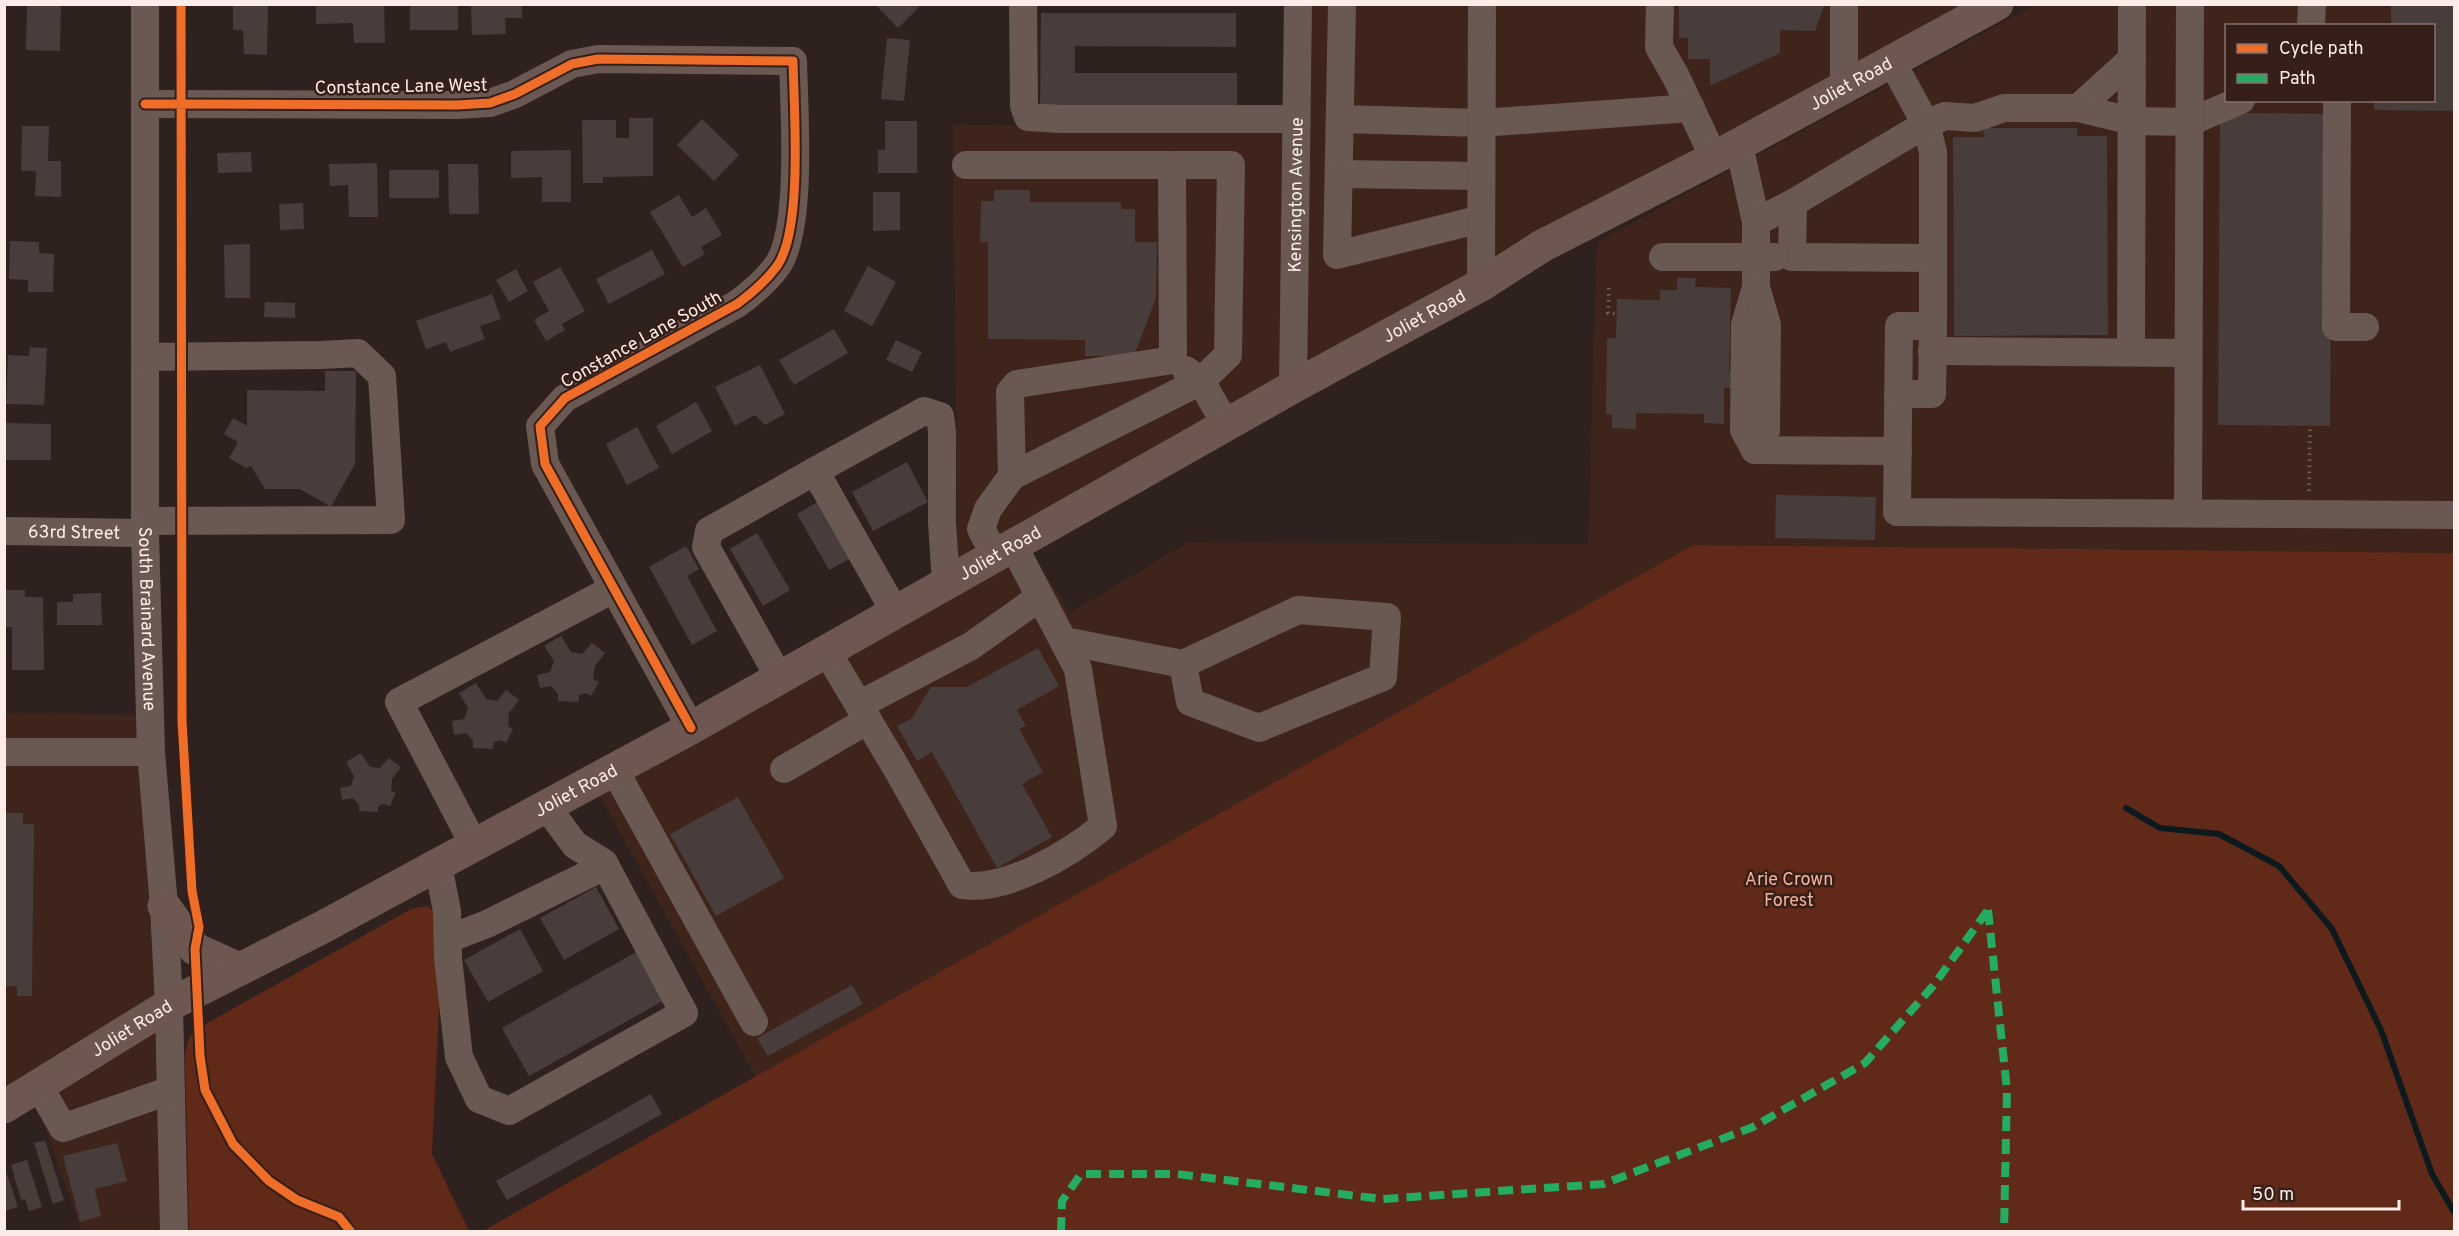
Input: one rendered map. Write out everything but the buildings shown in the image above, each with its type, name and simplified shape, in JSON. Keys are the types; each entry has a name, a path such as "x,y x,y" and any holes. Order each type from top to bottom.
{"main road":[{"name":"Joliet Road","path":"4,1107 169,1005 321,928 691,728 1293,387 1481,285 1542,246 1727,152 1997,4"},
{"path":"164,906 195,949 239,969"}],"street":[{"name":"South Brainard Avenue","path":"145,4 145,527 151,752 164,906 169,1005 174,1232"},
{"path":"1023,4 1024,106 1028,117 1296,119"},
{"name":"Kensington Avenue","path":"1293,387 1298,4"},
{"path":"1342,4 1337,255 1481,219"},
{"path":"1481,285 1482,4"},
{"path":"1660,4 1659,47 1690,108 1727,152 1756,222 1756,287 1767,325 1766,430 1755,450 1898,451"},
{"path":"1844,4 1844,88"},
{"path":"2131,352 2132,4"},
{"path":"2188,513 2190,4"},
{"path":"2312,4 2312,24"},
{"name":"Constance Lane West","path":"145,104 490,103 515,94 572,64 598,59 794,61"},
{"path":"2078,108 2132,59"},
{"name":"Constance Lane South","path":"691,728 545,464 540,426 565,398 737,304 758,288 778,265 789,239 794,204 794,61"},
{"path":"1892,62 1926,124 1933,152 1932,394 1898,394"},
{"path":"1756,222 1793,203 1926,124 1945,116 1975,118 2004,108 2078,108 2132,122 2190,122 2236,102"},
{"path":"2337,102 2336,327 2366,327"},
{"path":"1340,119 1481,123 1690,108"},
{"path":"826,650 962,885 977,887 1022,875 1082,844 1103,826 1078,669 1040,597 1004,550 981,529 988,509 1012,476 1201,381 1228,355 1231,165 966,165"},
{"path":"1172,165 1173,360"},
{"path":"1339,174 1481,176"},
{"path":"1792,257 1793,203"},
{"path":"1663,257 1933,258"},
{"path":"2188,353 2131,352 1932,339 1899,326 1898,512 2454,515"},
{"name":"63rd Street","path":"4,531 391,520 382,376 358,353 310,356 145,357"},
{"path":"1012,476 1010,392 1017,384 1173,360 1201,381 1226,425"},
{"path":"779,677 706,547 708,531 924,411 939,416 942,431 942,522 946,583"},
{"path":"815,471 895,612"},
{"path":"474,845 399,702 613,589"},
{"path":"784,769 864,713 971,646 1040,597"},
{"path":"1064,641 1183,664 1298,610 1387,617 1383,677 1259,728 1190,702 1183,664"},
{"path":"4,752 151,752"},
{"path":"614,769 754,1022"},
{"path":"438,865 447,911 452,1006 459,1057 478,1100 509,1111 684,1013 604,863 575,845 546,806"},
{"path":"447,936 487,924 599,869 604,863"},
{"path":"39,1086 63,1128 171,1090"}],"path":[{"path":"1609,288 1608,314 1616,314"},
{"path":"2309,514 2310,426"}],"shaded area":[{"path":"1284,5 1987,5 958,568 953,125 1282,127"},
{"path":"2035,5 2454,5 2454,553 1693,545 756,1077 596,789 1028,546 1070,613 1188,542 1588,544 1597,242"},
{"path":"5,713 144,715 165,1001 5,1095"},
{"path":"165,1015 167,1231 82,1231 34,1097"}],"green space":[{"name":"Arie Crown Forest","path":"1693,545 2454,553 2454,1231 483,1231"},
{"path":"427,906 437,914 443,928 432,1154 469,1231 189,1231 185,1053 189,1039 195,1030 411,909"}],"waterway":[{"path":"2126,808 2160,828 2219,834 2279,866 2332,929 2381,1030 2432,1174 2454,1212"}],"marked path":[{"path":"1988,910 2007,1090 2004,1232"},
{"path":"1061,1232 1062,1201 1081,1174 1177,1174 1382,1199 1603,1184 1753,1127 1865,1063 1933,986 1988,910"}],"cycle path":[{"path":"181,4 182,721 192,891 199,927 195,949 200,1056 205,1090 233,1144 269,1181 297,1200 339,1217 351,1232"},
{"path":"145,104 457,105 490,103 515,94 572,64 598,59 793,61 794,198 791,226 785,249 777,266 758,287 737,304 565,398 540,426 545,464 691,728"}]}
